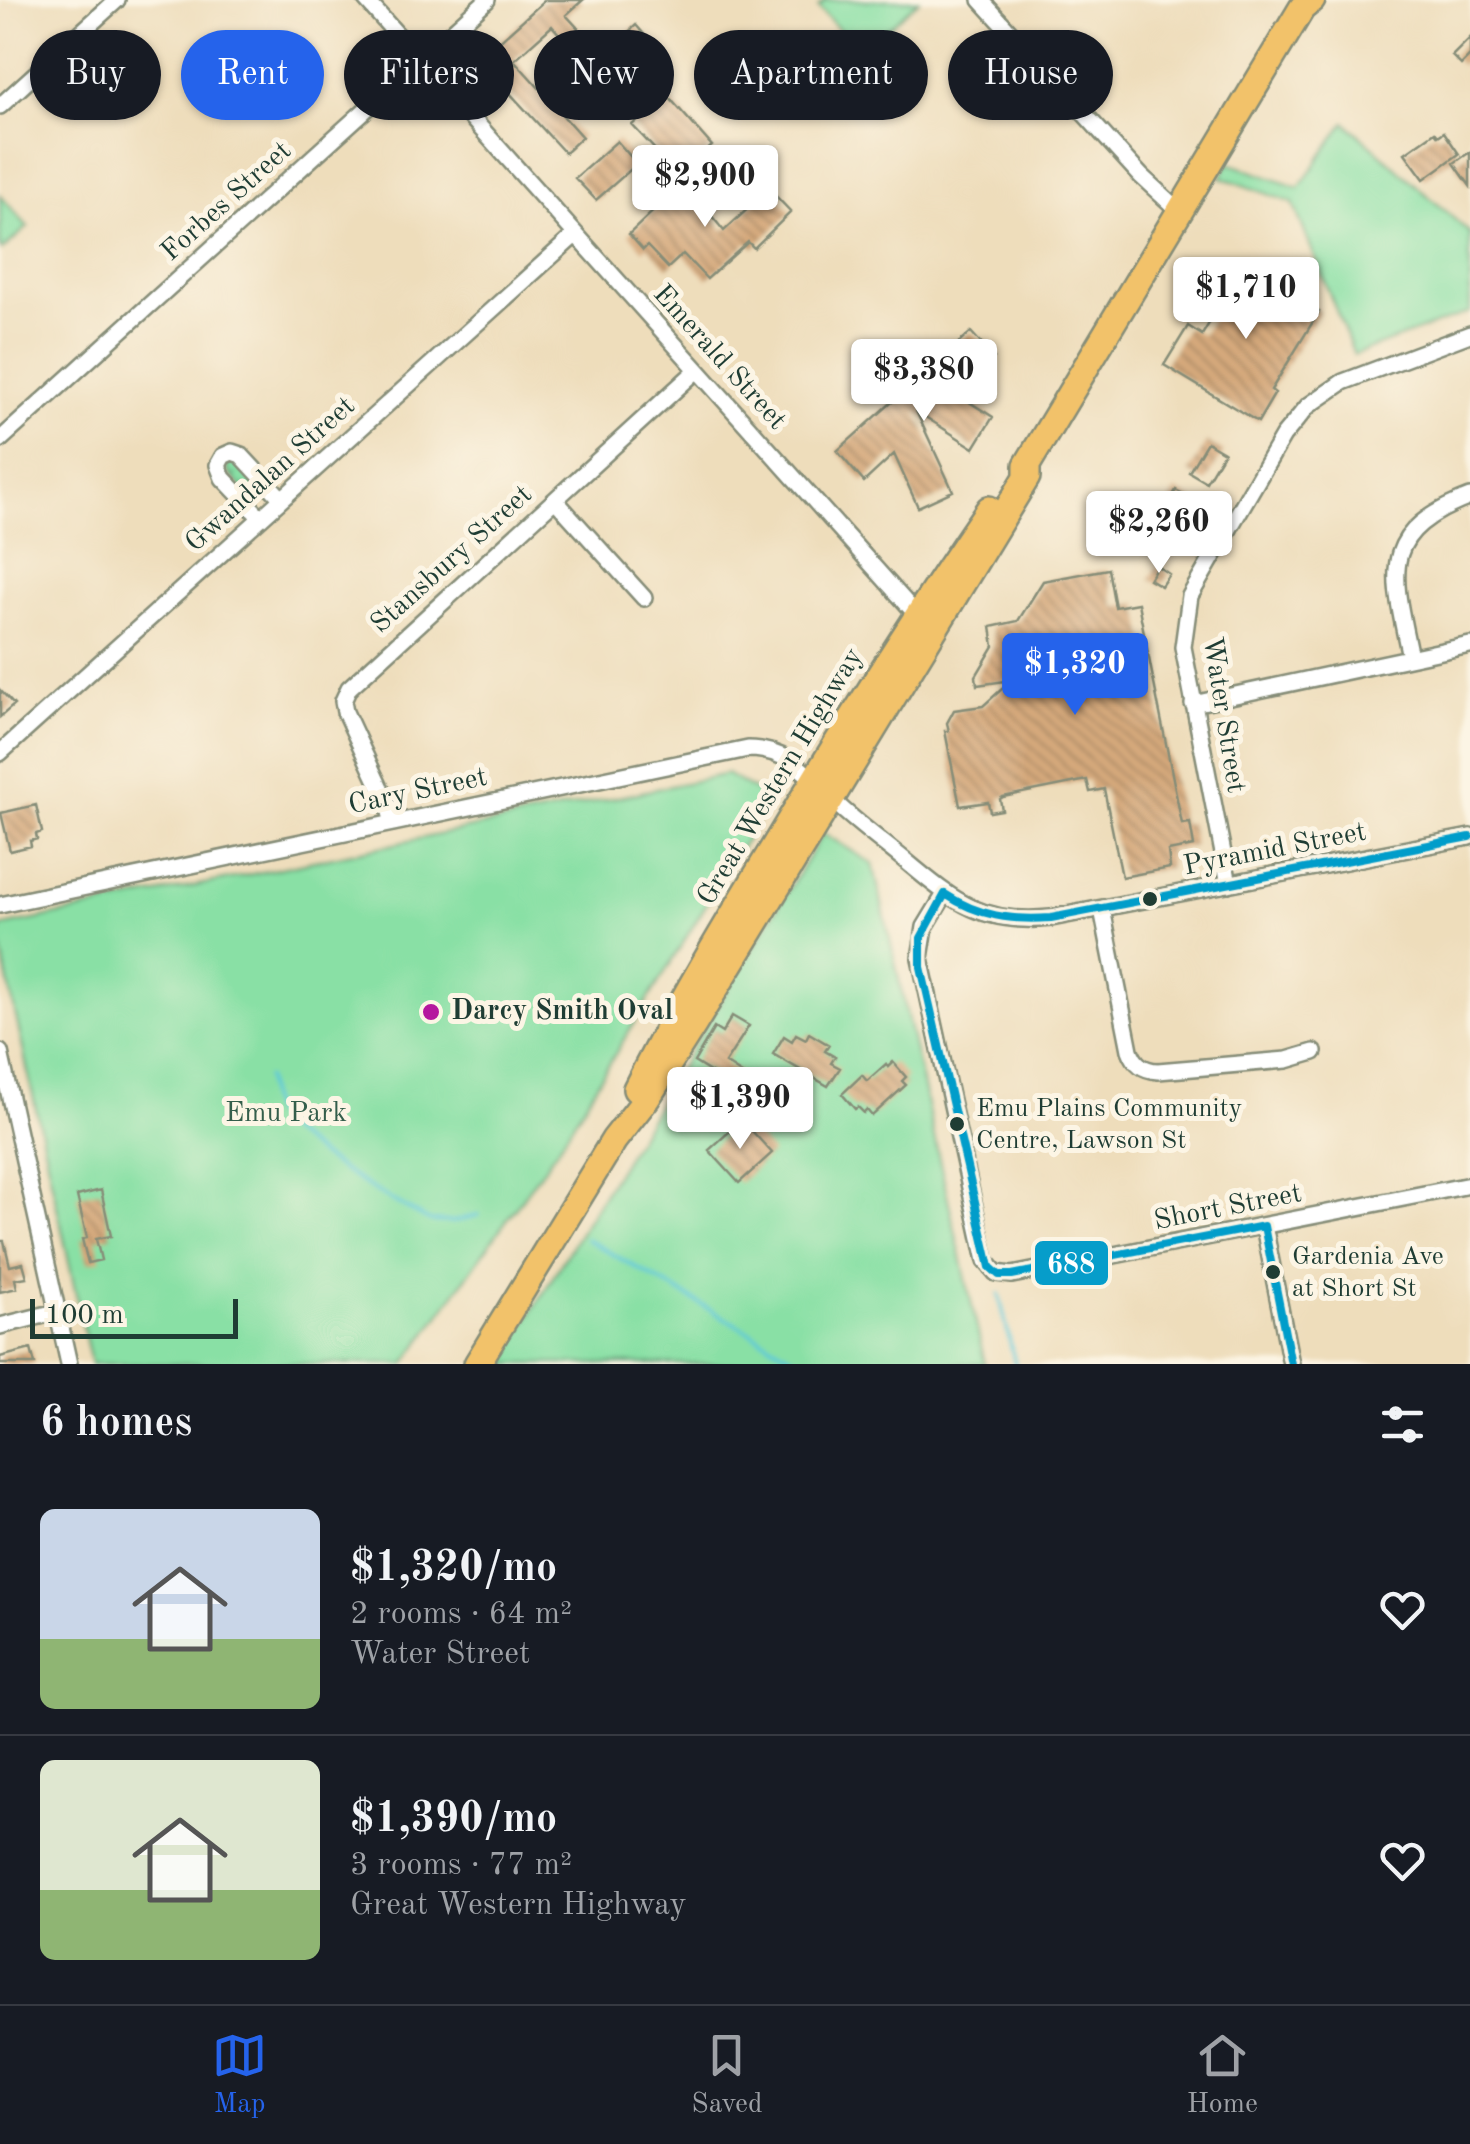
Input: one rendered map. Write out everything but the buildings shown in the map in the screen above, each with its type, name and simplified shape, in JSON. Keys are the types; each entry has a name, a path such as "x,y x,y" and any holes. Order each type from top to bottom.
{"highway":[{"name":"Great Western Highway","path":"477,1364 614,1140 670,1022 1027,477 1027,464 1306,3"},
{"name":"Great Western Highway","path":"823,788 916,614 1016,469 1027,464"}],"street":[{"path":"0,106 117,0"},
{"name":"Emerald Street","path":"366,0 393,30"},
{"name":"Forbes Street","path":"453,30 486,0"},
{"path":"981,0 1141,176 1179,211"},
{"name":"Forbes Street","path":"0,440 354,120"},
{"name":"Emerald Street","path":"473,120 916,614"},
{"name":"Gwandalan Street","path":"0,753 575,234"},
{"name":"Water Street","path":"1228,884 1184,647 1190,596 1292,424 1314,400 1344,382 1470,334"},
{"name":"Stansbury Street","path":"393,823 345,712 346,694 354,682 697,370"},
{"path":"260,518 221,474 218,465 223,456 232,452 241,455 282,498"},
{"path":"1410,657 1397,592 1398,559 1408,536 1428,515 1470,497"},
{"path":"556,500 644,598"},
{"path":"1192,704 1470,645"},
{"name":"Cary Street","path":"0,905 748,750 776,753 823,788"},
{"name":"Pyramid Street","path":"823,788 945,894 964,906 1000,918 1051,918 1469,842"},
{"name":"Short Street","path":"945,894 921,938 921,967 986,1260 996,1273 1010,1275 1470,1184"},
{"path":"1102,908 1130,1050 1143,1068 1158,1071 1288,1060 1314,1052"},
{"path":"1,1058 69,1364"},
{"path":"1264,1226 1290,1364"},
{"path":"0,1326 56,1312"}],"green space":[{"path":"826,0 919,0 886,30 840,30 818,7"},
{"path":"1345,122 1470,233 1470,312 1354,355 1293,203 1221,177 1229,163 1299,188"},
{"path":"0,195 28,227 2,250 0,247"},
{"path":"235,459 266,493 264,501 254,501 228,472 227,463"},
{"name":"Emu Park","path":"727,774 770,800 559,1146 405,1364 91,1364 0,943 0,927"},
{"path":"823,833 873,864 985,1364 500,1364"}],"waterway":[{"path":"266,1078 275,1116 285,1128 346,1173 430,1221 452,1222 478,1215"},
{"path":"586,1239 806,1364"},
{"path":"999,1294 1015,1364"}],"transit line":[{"name":"688","path":"1291,1364 1264,1226 1012,1275 999,1275 990,1267 921,967 921,938 945,894 996,915 1051,918 1470,837"}],"place":[{"name":"Darcy Smith Oval","path":"431,1012"},
{"name":"Emu Plains Community Centre, Lawson St","path":"957,1124"},
{"name":"Gardenia Ave at Short St","path":"1273,1272"}]}
